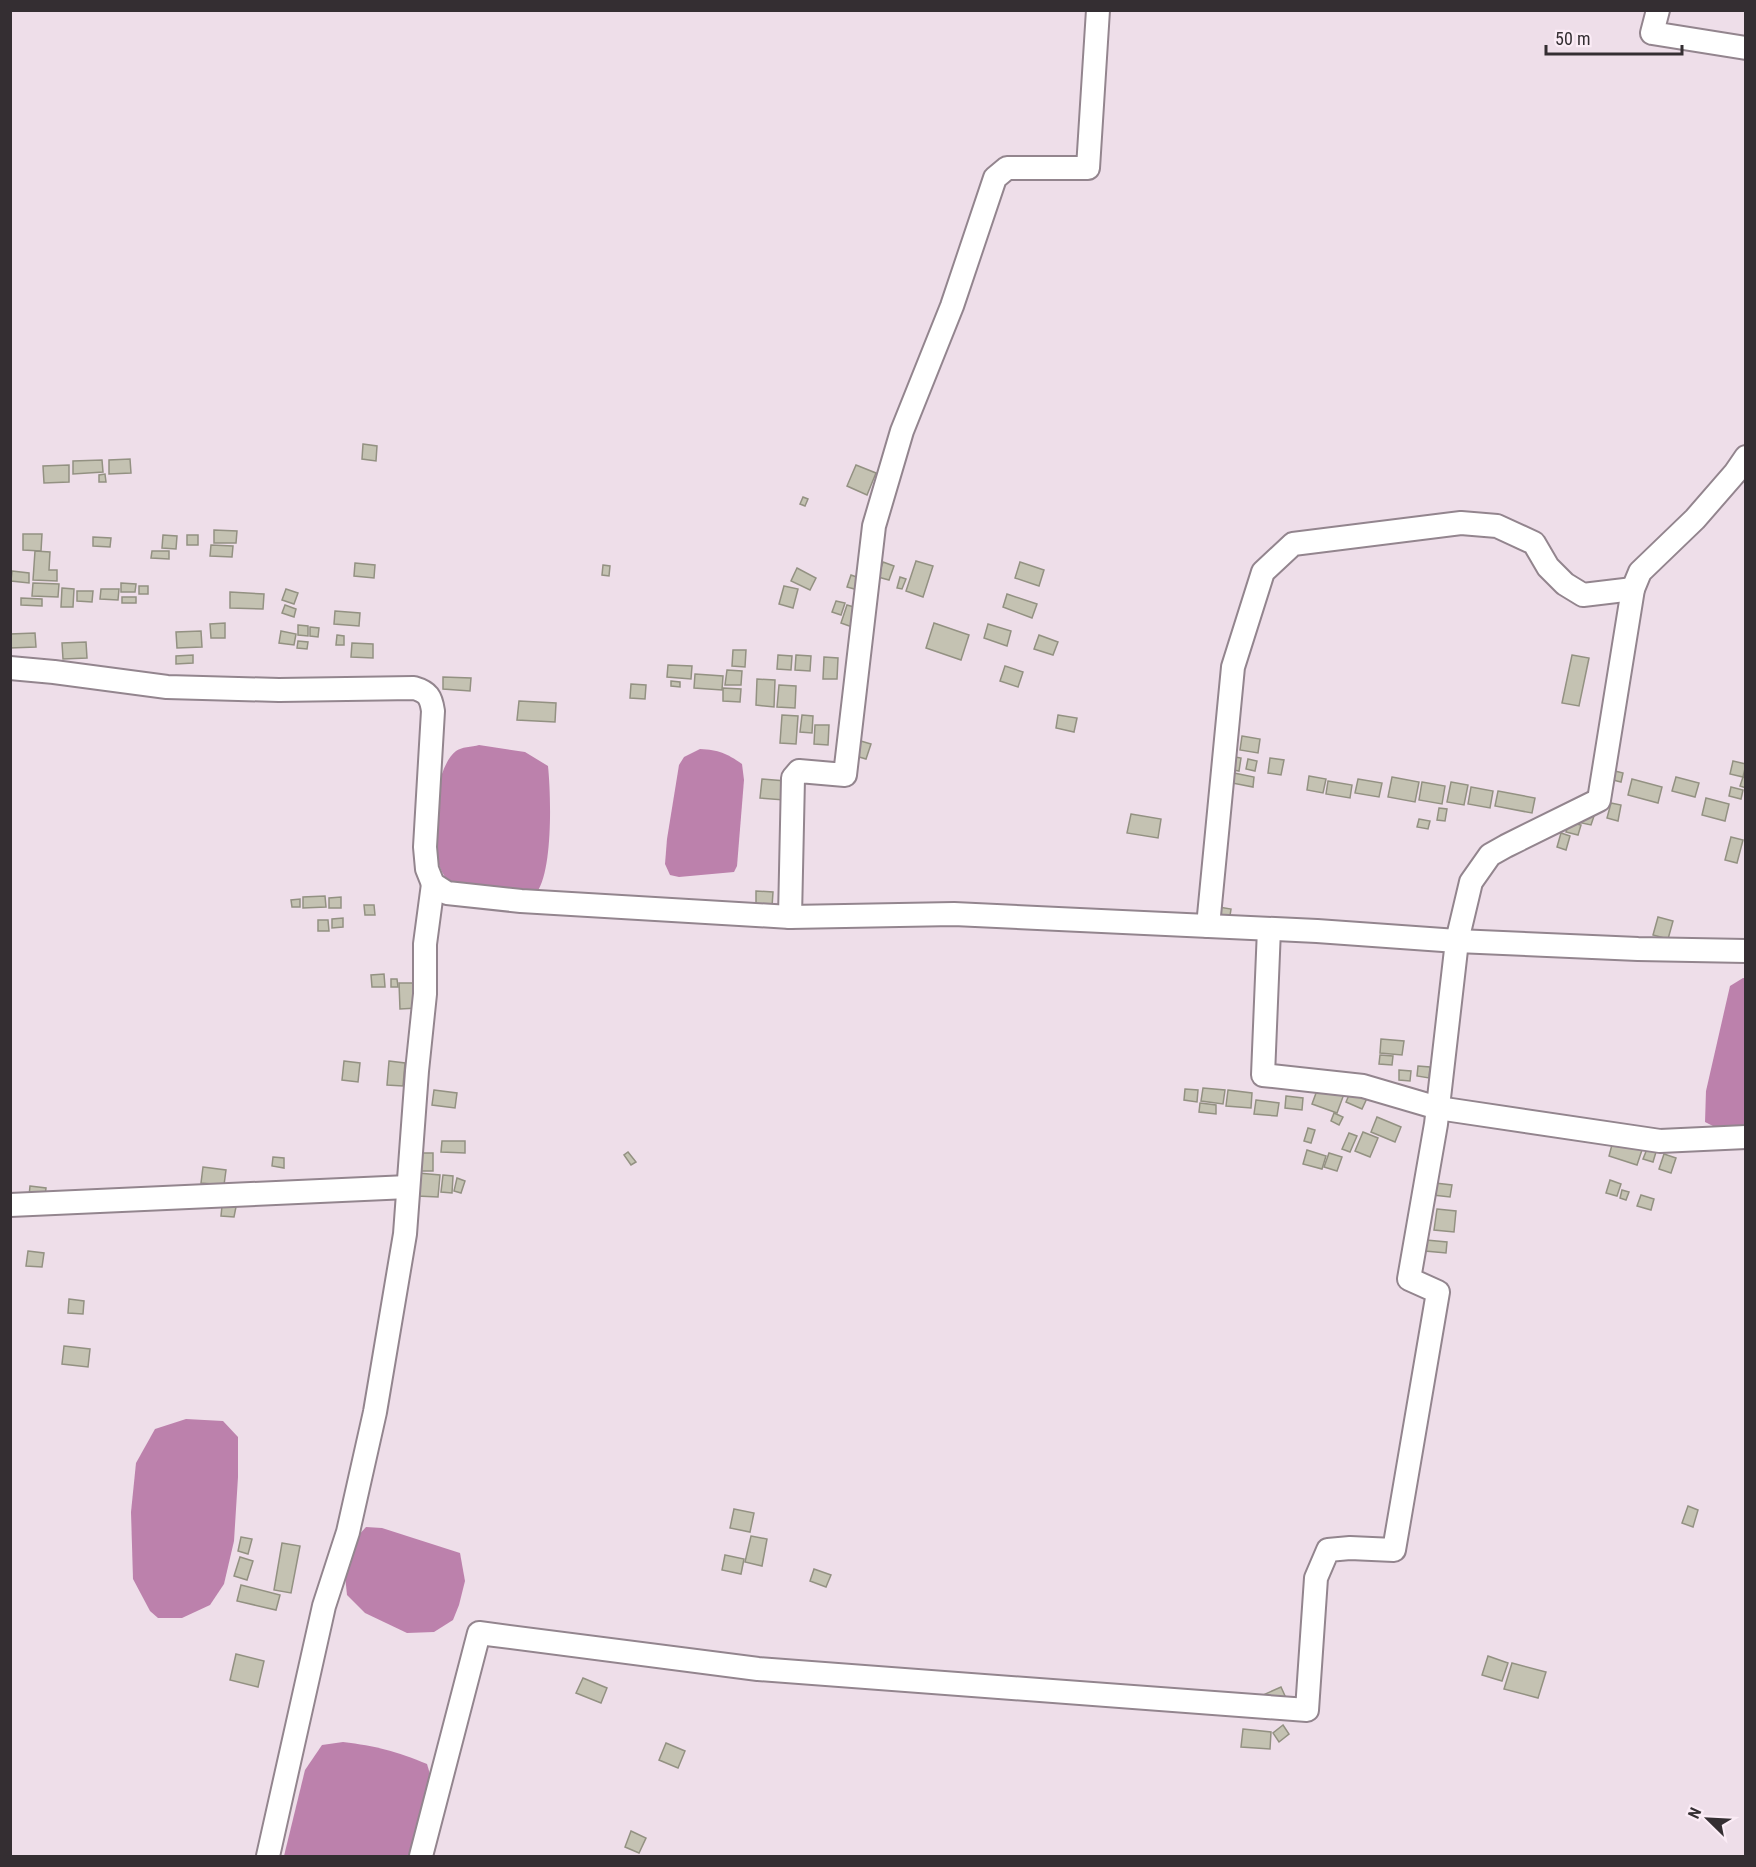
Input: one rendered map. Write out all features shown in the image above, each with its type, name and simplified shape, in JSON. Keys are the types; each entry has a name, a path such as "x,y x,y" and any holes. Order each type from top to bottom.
{"street":[{"path":"790,917 793,778 799,771 845,775 874,526 902,431 952,306 995,178 1007,168 1088,168 1098,10"},
{"path":"1658,10 1652,33 1746,48"},
{"path":"421,1857 478,1633 758,1669 1307,1710 1316,1578 1329,1550 1350,1548 1394,1550 1438,1292 1409,1279 1438,1108 1457,941 1471,882 1490,855 1599,801 1633,589 1640,572 1695,519 1746,457"},
{"path":"1208,926 1233,668 1263,572 1293,544 1461,523 1497,526 1534,543 1548,567 1565,585 1583,596 1633,589"},
{"path":"10,668 167,687 279,690 414,688 424,691 432,699 425,847 427,869 433,884 425,944 425,994 405,1234 375,1412 348,1532 324,1606 268,1857"},
{"path":"433,884 447,893 521,901 790,917 954,914 1269,929 1457,941 1746,951"},
{"path":"1269,929 1263,1076 1363,1086 1438,1108 1660,1141 1746,1137"},
{"path":"10,1205 408,1187"}],"shaded area":[{"path":"479,745 525,752 548,766 550,831 546,867 537,892 453,887 442,872 435,845 434,827 442,774 456,751"},
{"path":"700,749 722,753 742,764 744,780 737,866 734,872 679,877 670,875 665,864 679,765 684,757"},
{"path":"1745,978 1745,1125 1715,1127 1705,1122 1706,1091 1730,986"},
{"path":"186,1419 223,1421 238,1437 234,1541 224,1584 210,1605 182,1618 158,1618 150,1611 133,1579 131,1512 136,1463 155,1429"},
{"path":"366,1527 382,1528 460,1553 465,1581 453,1620 434,1632 407,1633 365,1613 347,1595 345,1576 357,1537"},
{"path":"343,1742 386,1750 427,1764 432,1781 413,1856 284,1856 305,1770 322,1745"}],"building":[{"path":"363,444 377,446 376,461 362,459"},
{"path":"130,459 131,473 109,474 109,460"},
{"path":"102,460 103,472 73,474 73,461"},
{"path":"69,465 69,482 44,483 43,466"},
{"path":"856,465 876,473 867,495 847,486"},
{"path":"105,474 106,482 99,482 99,475"},
{"path":"803,497 808,499 805,506 800,504"},
{"path":"214,530 237,531 236,543 214,543"},
{"path":"23,534 42,534 41,551 23,550"},
{"path":"163,535 177,536 176,549 162,548"},
{"path":"187,535 198,535 198,545 187,545"},
{"path":"93,537 111,538 110,547 93,546"},
{"path":"211,545 233,546 232,557 210,556"},
{"path":"35,551 50,552 49,570 57,570 57,581 33,580"},
{"path":"152,551 169,551 169,559 151,558"},
{"path":"916,561 933,566 923,597 906,591"},
{"path":"883,562 894,566 889,580 878,577"},
{"path":"1020,562 1044,570 1039,586 1015,578"},
{"path":"355,563 375,565 374,578 354,576"},
{"path":"603,565 610,566 609,576 602,575"},
{"path":"797,568 816,578 810,590 791,581"},
{"path":"12,571 29,573 29,583 11,581"},
{"path":"851,575 862,579 858,590 847,587"},
{"path":"900,577 906,579 902,589 897,588"},
{"path":"33,583 59,584 58,597 32,596"},
{"path":"121,583 136,584 135,592 121,592"},
{"path":"139,586 148,586 148,594 139,594"},
{"path":"784,586 798,589 793,608 779,604"},
{"path":"62,588 74,589 73,607 61,607"},
{"path":"101,589 119,589 118,600 100,599"},
{"path":"286,589 298,593 294,604 282,600"},
{"path":"77,591 93,591 92,602 77,601"},
{"path":"230,592 264,594 263,609 230,608"},
{"path":"1007,594 1037,604 1032,618 1003,607"},
{"path":"122,597 136,597 136,603 122,603"},
{"path":"21,598 42,599 42,606 21,605"},
{"path":"836,601 845,603 841,615 832,612"},
{"path":"285,605 296,609 294,617 282,613"},
{"path":"847,605 861,609 855,628 841,623"},
{"path":"335,611 360,613 359,626 334,624"},
{"path":"225,623 225,638 211,638 210,624"},
{"path":"934,623 969,635 961,660 926,648"},
{"path":"988,624 1011,631 1007,646 984,638"},
{"path":"298,625 308,626 308,636 298,635"},
{"path":"310,627 319,628 318,637 310,636"},
{"path":"201,631 202,647 177,648 176,632"},
{"path":"281,631 296,634 294,645 279,643"},
{"path":"35,633 36,647 10,648 10,634"},
{"path":"337,635 344,636 344,645 336,645"},
{"path":"1039,635 1058,642 1053,655 1034,649"},
{"path":"298,641 308,642 307,649 297,648"},
{"path":"86,642 87,658 63,659 62,643"},
{"path":"352,643 373,644 373,658 351,657"},
{"path":"733,650 746,650 745,667 732,666"},
{"path":"193,655 193,663 176,664 176,656"},
{"path":"778,655 792,656 791,670 777,669"},
{"path":"796,655 811,656 810,671 795,670"},
{"path":"1572,655 1589,658 1579,706 1562,703"},
{"path":"824,657 838,658 837,679 823,679"},
{"path":"668,665 692,666 691,679 667,677"},
{"path":"1005,666 1023,672 1018,687 1000,681"},
{"path":"727,670 742,671 741,685 725,685"},
{"path":"695,674 723,676 722,690 694,688"},
{"path":"443,677 471,678 470,691 443,689"},
{"path":"757,679 775,680 774,707 756,705"},
{"path":"671,681 680,682 680,687 671,686"},
{"path":"631,684 646,685 645,699 630,698"},
{"path":"779,685 796,686 795,708 777,707"},
{"path":"723,688 741,689 740,702 723,701"},
{"path":"519,701 556,703 555,722 517,720"},
{"path":"782,715 798,716 796,744 780,743"},
{"path":"802,715 813,716 812,733 800,732"},
{"path":"1058,715 1077,718 1074,732 1056,728"},
{"path":"815,725 829,725 828,745 814,744"},
{"path":"1242,736 1260,739 1258,753 1240,750"},
{"path":"854,739 871,744 866,759 849,754"},
{"path":"1230,756 1241,758 1239,771 1228,769"},
{"path":"1270,758 1284,760 1281,775 1268,773"},
{"path":"1248,759 1257,761 1255,771 1246,769"},
{"path":"1733,761 1746,764 1743,777 1730,774"},
{"path":"1615,771 1623,773 1621,782 1613,780"},
{"path":"1234,773 1254,777 1253,787 1232,783"},
{"path":"1309,776 1326,779 1323,793 1307,790"},
{"path":"1392,777 1419,782 1415,802 1388,797"},
{"path":"1676,777 1699,783 1695,797 1672,791"},
{"path":"1743,777 1746,778 1746,788 1740,786"},
{"path":"762,779 786,781 784,800 760,798"},
{"path":"1358,779 1382,783 1379,797 1355,793"},
{"path":"1632,779 1662,787 1658,803 1628,795"},
{"path":"1328,781 1352,785 1350,798 1326,794"},
{"path":"1422,782 1445,786 1442,804 1419,800"},
{"path":"1451,782 1468,785 1464,805 1447,802"},
{"path":"1471,787 1493,791 1490,808 1468,804"},
{"path":"1731,787 1743,790 1741,799 1729,796"},
{"path":"1498,791 1535,798 1532,813 1495,806"},
{"path":"1706,798 1729,804 1725,821 1702,815"},
{"path":"1611,803 1621,805 1618,821 1607,818"},
{"path":"1439,808 1447,809 1445,821 1437,820"},
{"path":"1579,812 1594,816 1591,825 1577,822"},
{"path":"1131,814 1161,819 1158,838 1127,833"},
{"path":"1419,819 1430,821 1428,829 1417,827"},
{"path":"1569,822 1581,825 1578,835 1566,832"},
{"path":"1561,833 1570,836 1566,850 1557,847"},
{"path":"1731,837 1743,840 1737,863 1725,860"},
{"path":"756,891 773,892 772,907 756,906"},
{"path":"325,896 326,907 303,908 303,897"},
{"path":"341,897 341,908 329,908 329,898"},
{"path":"300,899 300,907 292,907 291,900"},
{"path":"364,905 374,905 375,915 365,915"},
{"path":"1213,906 1231,909 1229,922 1211,918"},
{"path":"1658,917 1673,921 1668,939 1653,935"},
{"path":"343,918 343,927 332,928 332,919"},
{"path":"318,920 328,920 329,931 318,931"},
{"path":"384,974 385,987 372,987 371,975"},
{"path":"391,979 397,979 398,987 391,987"},
{"path":"399,983 417,983 418,1008 400,1009"},
{"path":"1381,1039 1404,1041 1402,1055 1380,1053"},
{"path":"1380,1055 1393,1056 1392,1065 1379,1064"},
{"path":"344,1061 360,1063 358,1082 342,1080"},
{"path":"389,1061 405,1063 403,1086 387,1085"},
{"path":"1418,1066 1430,1067 1429,1078 1417,1076"},
{"path":"1399,1070 1411,1071 1410,1081 1399,1080"},
{"path":"1319,1085 1344,1094 1337,1113 1312,1104"},
{"path":"1203,1088 1225,1090 1223,1104 1201,1101"},
{"path":"1352,1088 1368,1096 1362,1109 1346,1102"},
{"path":"1185,1089 1198,1090 1197,1102 1184,1100"},
{"path":"434,1090 457,1093 455,1108 432,1105"},
{"path":"1228,1090 1252,1093 1251,1108 1226,1106"},
{"path":"1286,1096 1303,1098 1302,1110 1285,1108"},
{"path":"1256,1100 1279,1103 1277,1116 1254,1114"},
{"path":"1200,1103 1216,1105 1216,1114 1199,1112"},
{"path":"1334,1113 1343,1117 1339,1125 1331,1121"},
{"path":"1377,1117 1401,1127 1395,1142 1371,1132"},
{"path":"1308,1128 1315,1130 1311,1143 1304,1141"},
{"path":"1363,1132 1378,1138 1370,1157 1355,1151"},
{"path":"1349,1133 1357,1136 1350,1152 1342,1149"},
{"path":"442,1141 465,1141 465,1153 441,1152"},
{"path":"1613,1141 1642,1150 1637,1165 1609,1156"},
{"path":"1647,1149 1656,1152 1653,1162 1643,1159"},
{"path":"1307,1150 1326,1156 1322,1169 1303,1164"},
{"path":"628,1152 636,1162 631,1165 624,1155"},
{"path":"419,1153 433,1153 433,1171 419,1171"},
{"path":"1329,1153 1342,1157 1337,1171 1324,1167"},
{"path":"1664,1154 1676,1158 1671,1173 1659,1169"},
{"path":"273,1157 284,1158 284,1168 272,1166"},
{"path":"203,1167 226,1170 224,1185 201,1183"},
{"path":"418,1173 440,1175 438,1197 417,1196"},
{"path":"443,1175 453,1176 452,1193 441,1192"},
{"path":"457,1178 465,1181 461,1193 454,1191"},
{"path":"1610,1180 1621,1184 1617,1196 1606,1193"},
{"path":"1435,1183 1452,1185 1450,1197 1433,1195"},
{"path":"30,1186 46,1188 45,1197 29,1196"},
{"path":"1622,1190 1629,1192 1626,1200 1620,1198"},
{"path":"1641,1195 1654,1199 1651,1210 1637,1206"},
{"path":"222,1206 236,1207 234,1217 221,1216"},
{"path":"1437,1209 1456,1211 1454,1232 1434,1230"},
{"path":"1426,1240 1447,1242 1446,1253 1425,1251"},
{"path":"28,1251 44,1253 42,1267 26,1266"},
{"path":"69,1299 84,1301 83,1314 68,1313"},
{"path":"64,1346 90,1349 88,1367 62,1364"},
{"path":"1688,1506 1698,1510 1693,1527 1682,1523"},
{"path":"734,1509 754,1513 750,1532 730,1528"},
{"path":"751,1536 767,1539 762,1566 745,1562"},
{"path":"241,1537 252,1539 248,1554 238,1551"},
{"path":"282,1543 300,1546 291,1593 274,1590"},
{"path":"725,1555 744,1559 741,1574 722,1570"},
{"path":"240,1557 253,1561 247,1580 234,1576"},
{"path":"814,1569 831,1575 826,1587 810,1581"},
{"path":"241,1585 280,1595 276,1610 237,1601"},
{"path":"236,1654 264,1661 258,1687 230,1680"},
{"path":"1488,1656 1508,1663 1502,1681 1482,1675"},
{"path":"1512,1663 1546,1672 1538,1698 1504,1689"},
{"path":"583,1678 607,1688 601,1703 576,1693"},
{"path":"1281,1687 1286,1698 1268,1705 1263,1695"},
{"path":"1283,1725 1289,1734 1279,1742 1273,1733"},
{"path":"1243,1729 1271,1732 1270,1749 1241,1747"},
{"path":"666,1743 685,1751 678,1768 659,1760"},
{"path":"631,1831 646,1838 639,1853 625,1847"}]}
